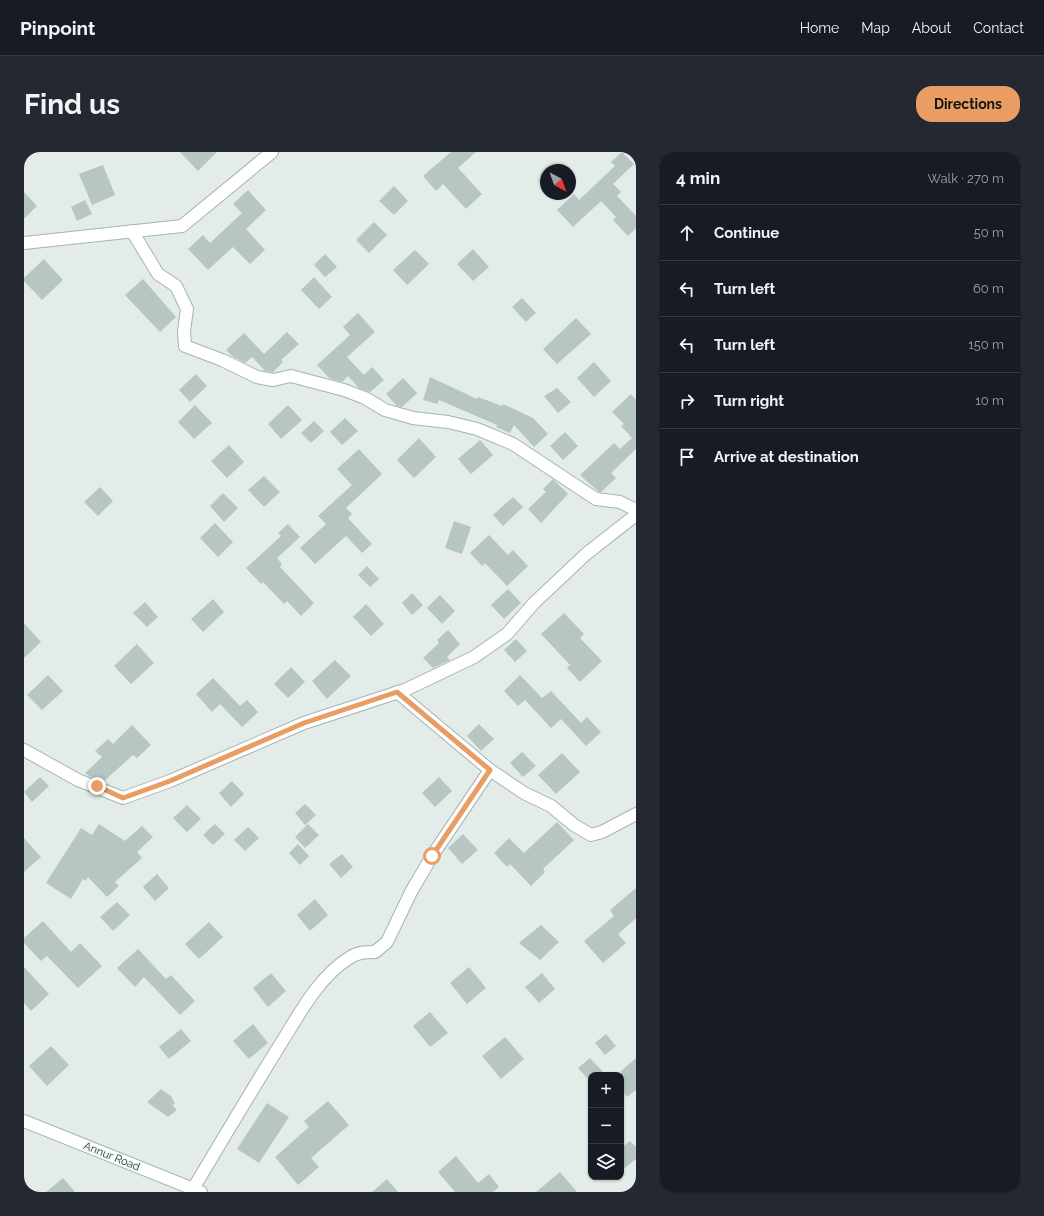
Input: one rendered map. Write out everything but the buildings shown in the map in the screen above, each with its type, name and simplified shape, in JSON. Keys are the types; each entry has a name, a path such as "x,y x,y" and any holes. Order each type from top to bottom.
{"street":[{"path":"24,243 182,226 272,152"},
{"path":"132,231 158,274 176,286 187,309 184,331 186,346 222,360 257,377 273,380 291,376 344,390 365,398 385,410 413,418 448,422 477,429 513,444 596,499 620,502 636,510"},
{"path":"24,750 78,780 123,798 170,781 304,723 397,692 474,657 507,634 534,602 586,554 636,515"},
{"path":"397,692 490,770 524,794 551,806 574,825 591,835 602,832 636,814"},
{"path":"197,1191 251,1090 312,994 339,966 349,958 362,952 375,952 387,942 411,892 432,856 490,770"},
{"name":"Annur Road","path":"24,1121 197,1191"}],"route":[{"path":"97,786 123,798 170,781 304,723 397,692 490,770 432,856"}]}
